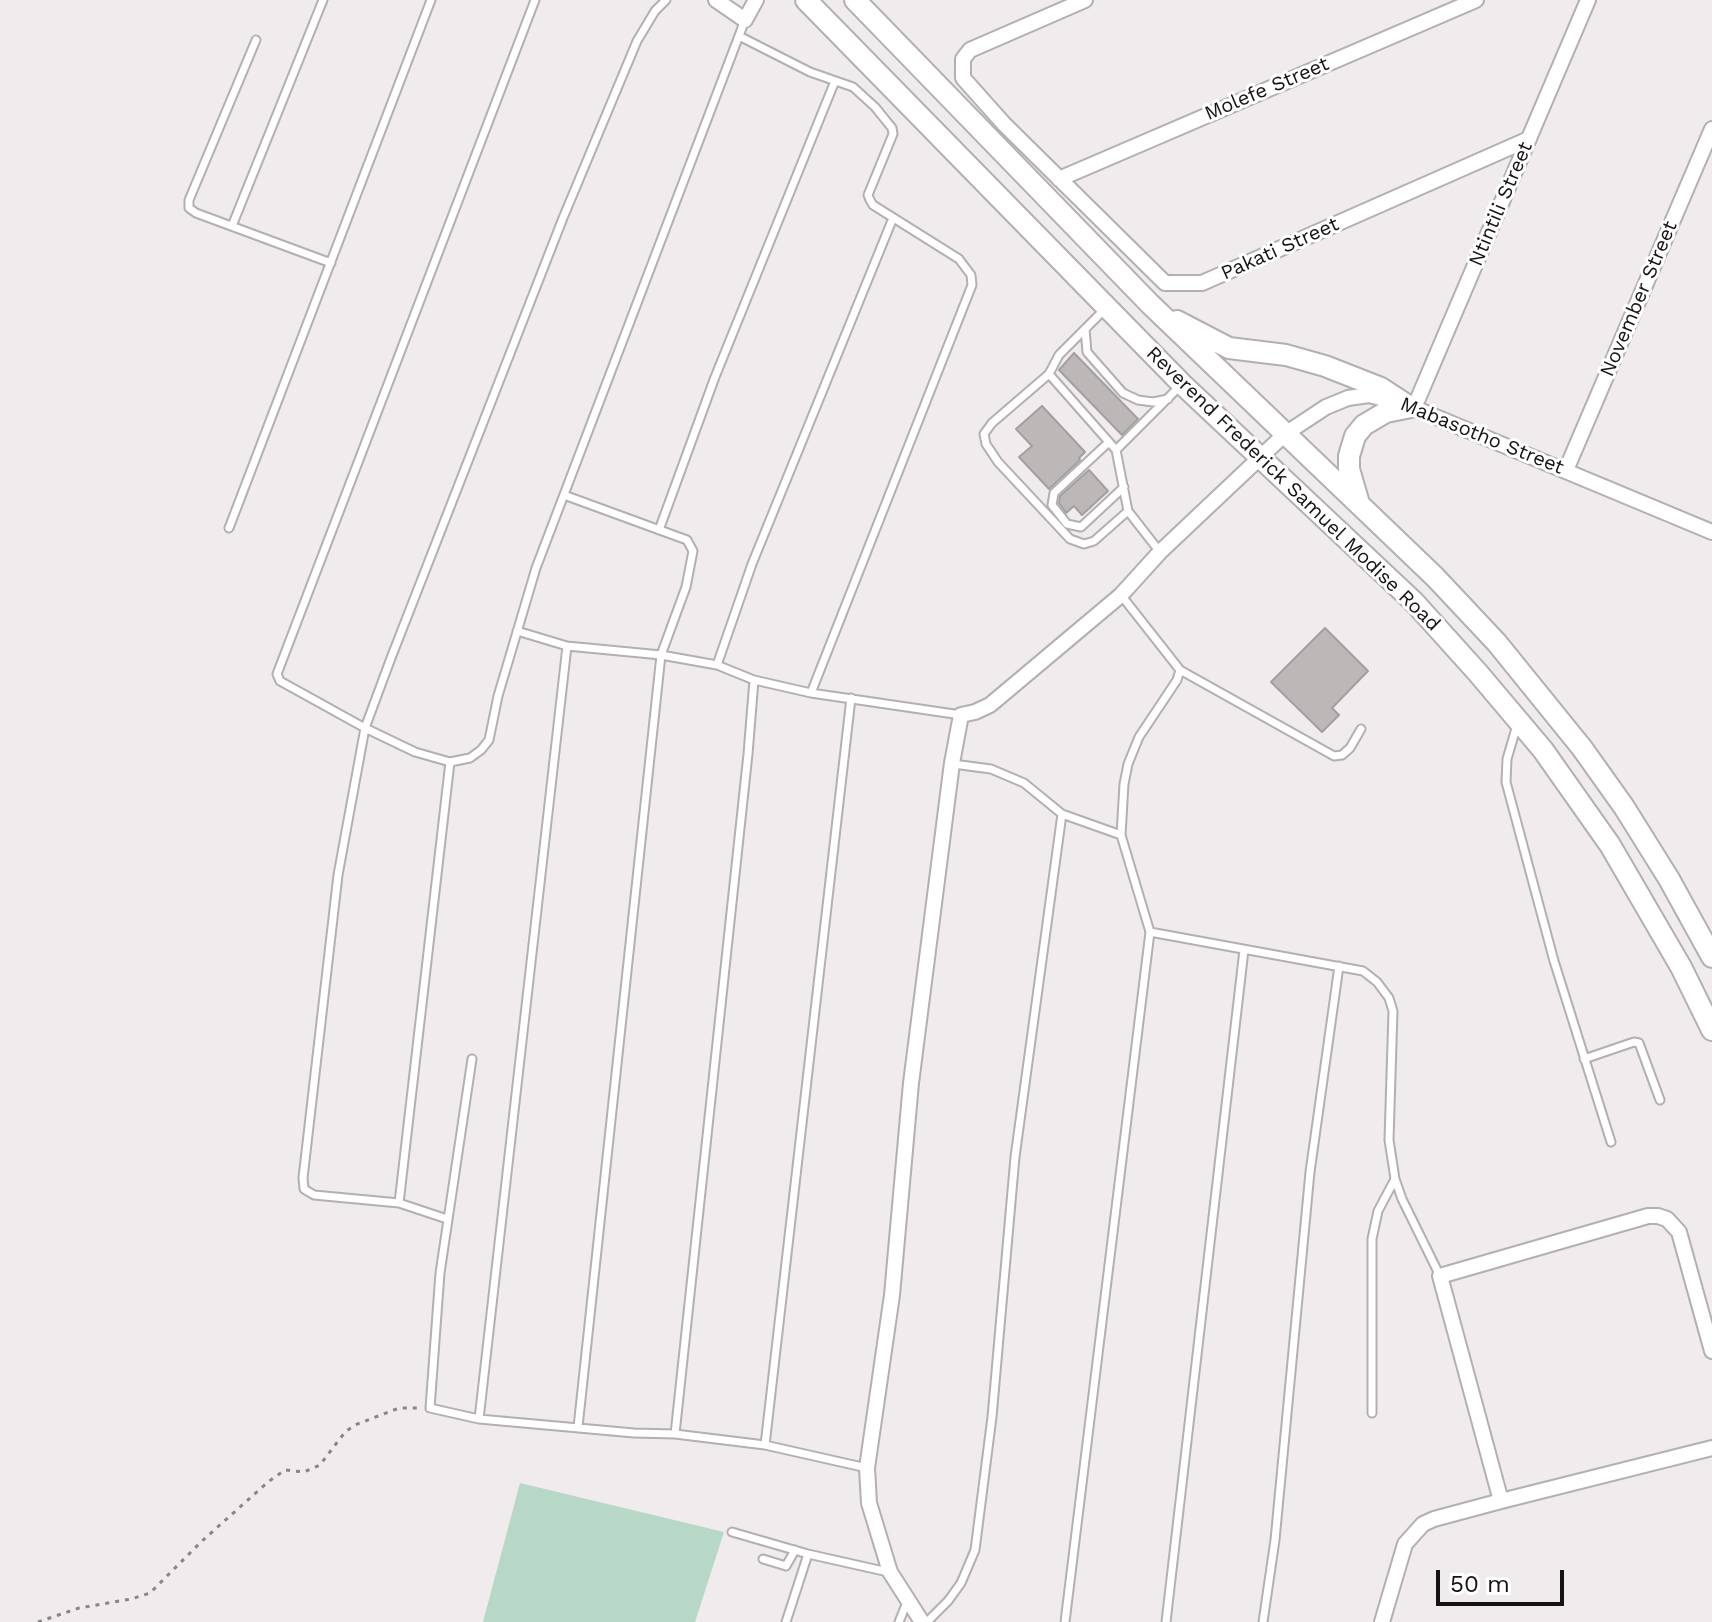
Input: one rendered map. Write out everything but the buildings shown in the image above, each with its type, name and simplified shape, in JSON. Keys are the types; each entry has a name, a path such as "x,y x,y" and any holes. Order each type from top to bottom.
{"main road":[{"name":"Reverend Frederick Samuel Modise Road","path":"806,0 1107,307 1175,392 1259,457 1414,602 1543,750 1610,845 1681,967 1712,1030"},
{"name":"Reverend Frederick Samuel Modise Road","path":"855,0 1150,304 1463,606 1544,698 1624,807 1712,957"},
{"path":"1150,304 1219,345 1240,351 1299,358 1325,366 1381,388 1411,407"},
{"path":"1360,504 1349,469 1355,436 1364,425 1386,412 1411,407"}],"street":[{"path":"716,0 745,20 756,0"},
{"name":"Pakati Street","path":"1085,0 970,50 963,59 962,70 969,88 1161,280 1170,284 1202,283 1529,139"},
{"name":"Molefe Street","path":"1059,179 1476,0"},
{"name":"Ntintili Street","path":"1411,407 1588,0"},
{"name":"November Street","path":"1566,470 1712,129"},
{"name":"Mabasotho Street","path":"961,715 990,705 1121,595 1160,552 1285,434 1326,407 1348,398 1369,395 1411,407 1712,532"},
{"path":"924,1622 890,1572 869,1503 867,1468 892,1295 911,1083 952,763 961,715"},
{"path":"1501,1501 1440,1276 1648,1216 1658,1216 1667,1219 1679,1232 1712,1351"},
{"path":"1382,1622 1405,1544 1415,1531 1434,1519 1712,1448"}],"lane":[{"path":"232,226 323,0"},
{"path":"229,528 431,0"},
{"path":"535,0 277,674 280,681 365,728 415,752 450,762 470,758 489,740 498,696 536,568 745,20"},
{"path":"447,1219 399,1203 314,1195 306,1192 302,1184 338,875 365,728 454,492 478,439 563,218 637,41 655,11 666,0"},
{"path":"739,36 810,72 853,87 865,96 892,128 891,144 868,195 873,205 959,259 971,275 972,285 811,693"},
{"path":"256,40 188,203 191,211 331,263"},
{"path":"659,530 715,377 835,81"},
{"path":"717,665 752,564 893,218"},
{"path":"1107,307 1059,355 1049,374 992,423 984,434 986,444 998,462 1070,539 1084,544 1094,541 1128,511"},
{"path":"1085,329 1087,352 1123,393 1153,402 1175,392"},
{"path":"1049,374 1116,450 1128,511 1160,552"},
{"path":"1116,450 1175,392"},
{"path":"1109,442 1054,493 1052,505 1067,524 1081,527 1124,487"},
{"path":"564,495 687,540 693,551 686,587 661,655 578,1427"},
{"path":"1121,595 1180,670 1334,756 1342,755 1350,748 1361,729"},
{"path":"517,631 567,646 661,655 717,665 754,680 811,693 961,715"},
{"path":"479,1419 567,646"},
{"path":"1065,1622 1150,932 1121,835 1128,764 1139,737 1177,680 1180,670"},
{"path":"675,1434 754,680"},
{"path":"765,1445 851,698"},
{"path":"1518,721 1507,759 1506,782 1554,961 1611,1142"},
{"path":"399,1203 450,762"},
{"path":"952,763 991,769 1024,783 1062,814 1121,835"},
{"path":"924,1622 948,1601 961,1583 975,1550 992,1417 1015,1157 1062,814"},
{"path":"1150,932 1339,966 1372,976 1392,1004 1389,1140 1395,1179 1440,1276"},
{"path":"1166,1622 1244,950"},
{"path":"1263,1622 1275,1540 1310,1172 1339,966"},
{"path":"1584,1059 1639,1043 1660,1100"},
{"path":"472,1059 440,1273 430,1408 479,1419 675,1434 765,1445 867,1468"},
{"path":"1372,1413 1372,1239 1378,1211 1395,1179"},
{"path":"732,1532 808,1554 890,1572"},
{"path":"763,1559 786,1566 795,1550"},
{"path":"786,1622 808,1554"},
{"path":"899,1622 907,1600"}],"path":[{"path":"38,1622 79,1608 150,1593 202,1541 285,1470 304,1472 320,1465 345,1432 355,1425 399,1408 430,1408"}],"green space":[{"path":"520,1483 724,1532 695,1622 483,1622"}]}
